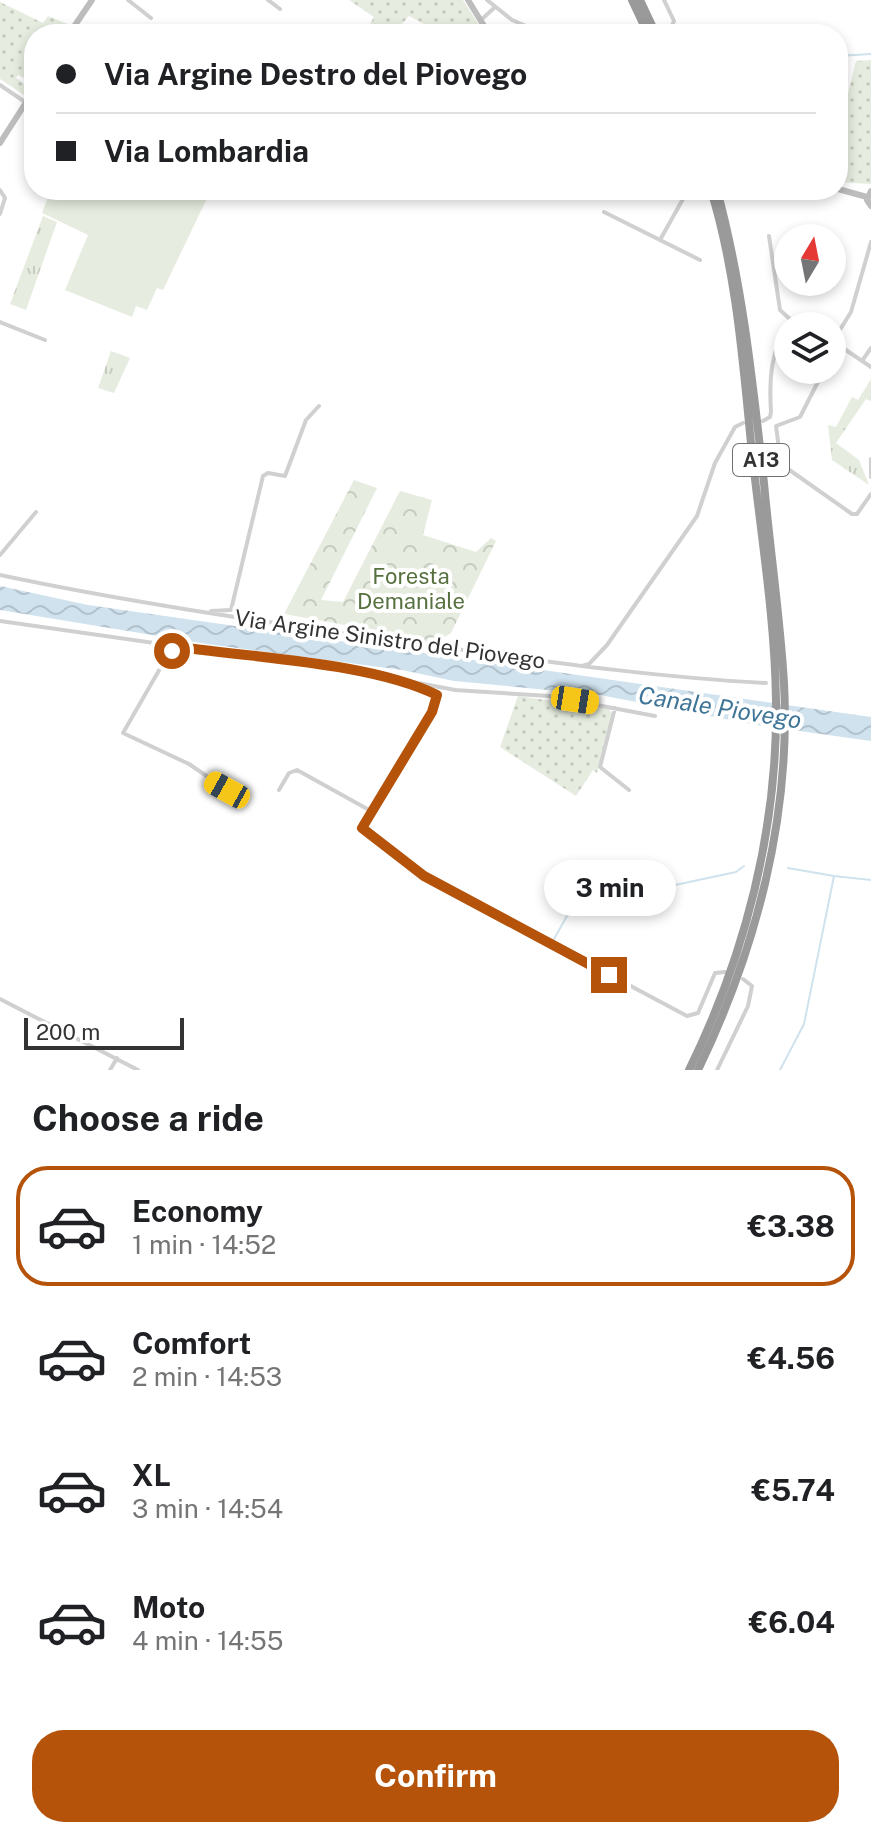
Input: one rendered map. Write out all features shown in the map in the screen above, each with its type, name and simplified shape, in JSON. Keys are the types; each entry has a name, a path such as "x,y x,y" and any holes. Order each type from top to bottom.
{"highway":[{"path":"632,0 643,24"},
{"path":"640,0 651,24"},
{"name":"A13","path":"714,200 730,254"},
{"name":"A13","path":"698,1070 730,997 754,929 771,855 778,763 779,668 730,254 719,200"},
{"name":"A13","path":"689,1070 727,981 750,909 778,763"}],"street":[{"path":"76,24 92,0"},
{"path":"128,0 151,18"},
{"path":"268,0 280,9"},
{"path":"468,0 483,24"},
{"path":"487,0 494,8 525,24"},
{"path":"664,0 673,24"},
{"path":"481,20 494,8"},
{"path":"0,85 24,101"},
{"path":"0,143 24,104"},
{"path":"0,190 5,198 0,214"},
{"path":"848,191 869,194 871,206"},
{"path":"660,240 682,200"},
{"path":"604,212 700,260"},
{"path":"769,236 782,312"},
{"path":"846,321 869,266 871,242"},
{"path":"0,322 45,340"},
{"path":"862,361 871,348"},
{"path":"846,350 871,367"},
{"path":"763,421 770,417 769,377 774,360"},
{"path":"817,384 800,417 776,426 781,464 852,514 857,514 870,495"},
{"name":"Via Argine Sinistro del Piovego","path":"205,613 231,610 263,476 268,473 285,476 306,420 319,406"},
{"path":"576,666 589,664 607,645 697,516 709,477 729,436 743,423"},
{"path":"871,459 871,477"},
{"path":"0,555 36,512"},
{"name":"Via Argine Sinistro del Piovego","path":"0,575 205,613 576,666 666,678 766,683"},
{"path":"0,621 455,690 549,696 655,716"},
{"path":"173,646 123,733 189,764 227,790"},
{"path":"411,682 437,695 437,701 362,828 424,876 687,1016 698,1013 715,973 725,972"},
{"path":"615,708 600,767 629,790"},
{"path":"279,790 289,773 297,770 371,811"},
{"path":"717,1070 750,1000 752,986 743,979"},
{"path":"0,999 138,1070"},
{"path":"110,1070 117,1058"}],"green space":[{"path":"349,0 463,0 479,24 424,24 409,16 402,24 370,24 374,17"},
{"path":"0,2 43,23 48,16 68,24 24,24 24,78 18,75 16,78 24,83 24,95 0,79"},
{"path":"871,60 871,184 848,183 848,93 856,61"},
{"path":"47,200 206,200 163,290 157,288 147,310 136,306 132,317 65,290 88,235 42,213"},
{"path":"43,216 57,222 26,310 10,304"},
{"path":"111,351 130,358 114,393 98,388"},
{"path":"871,379 871,401 866,399 836,443 859,460 869,485 832,460 828,425 836,427 852,397 858,400"},
{"name":"Foresta Demaniale","path":"354,480 377,488 321,600 343,602 400,491 432,500 423,535 476,552 491,538 496,541 451,633 443,638 443,647 362,636 362,628 284,614"},
{"path":"518,696 609,709 612,714 597,773 593,770 576,796 500,747"}],"water":[{"name":"Canale Piovego","path":"0,586 88,605 871,717 871,741 756,725 600,695 454,681 402,670 207,644 0,610"}],"waterway":[{"path":"848,55 871,54"},
{"path":"554,939 572,907 736,872 744,866"},
{"path":"788,868 834,876"},
{"path":"780,1070 804,1024 834,876 871,880"}],"route":[{"path":"172,651 173,646 371,674 411,682 437,695 432,712 362,828 424,876 609,975"}]}
